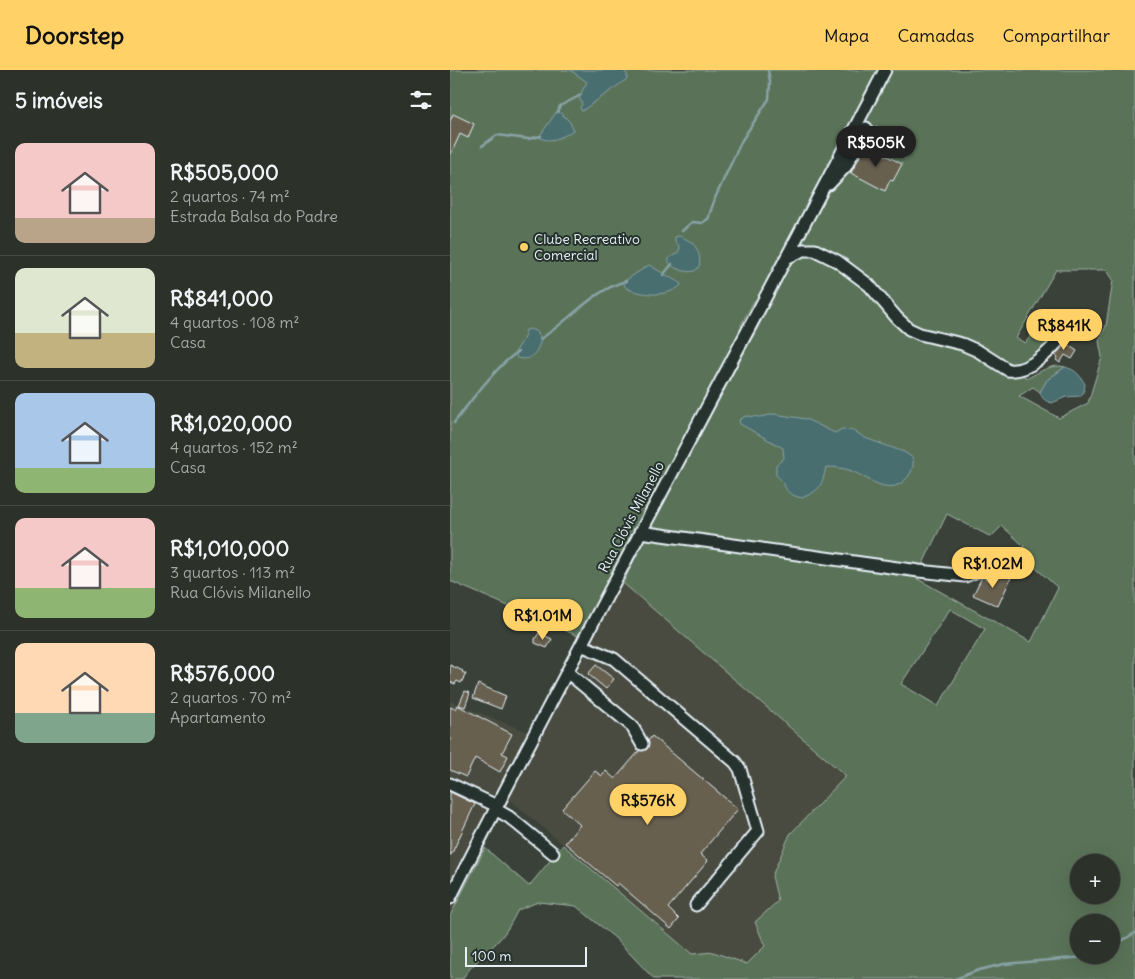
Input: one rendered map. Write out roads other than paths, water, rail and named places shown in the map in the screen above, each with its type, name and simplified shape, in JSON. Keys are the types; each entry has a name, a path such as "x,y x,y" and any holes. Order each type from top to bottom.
{"street":[{"name":"Rua Clóvis Milanello","path":"450,898 581,644 752,326 885,70"},
{"path":"823,187 834,179 846,166 866,128"},
{"path":"786,258 803,250 815,250 837,261 869,285 909,329 920,334 962,344 978,351 1008,370 1012,371 1032,364 1052,349 1062,336"},
{"path":"640,532 919,571 965,576 980,570"},
{"path":"581,644 614,659 735,762 740,769 758,831 696,905"},
{"path":"567,672 632,726 642,744"},
{"path":"450,784 510,817 553,853"},
{"path":"450,871 461,876"}],"water":[{"path":"570,70 623,70 627,74 627,79 582,111 579,97 587,82"},
{"path":"557,111 570,122 573,130 552,140 539,137"},
{"path":"679,236 690,241 697,250 700,262 694,271 678,269 669,263 669,258 678,253 680,247 675,241 675,237"},
{"path":"649,265 681,285 662,294 647,294 626,288 623,282"},
{"path":"530,329 537,332 541,339 538,348 530,357 517,358 515,353 526,330"},
{"path":"1065,367 1079,375 1085,384 1084,391 1081,396 1066,397 1052,403 1046,400 1040,392 1047,380"},
{"path":"774,414 806,419 835,433 842,429 853,430 865,438 904,452 913,458 911,472 899,484 885,486 849,470 826,467 822,483 817,489 802,498 795,496 788,491 776,475 776,465 784,458 783,448 740,424 739,420 746,416 760,417"}],"waterway":[{"path":"682,231 692,222 702,223 708,219 715,198 742,140 769,99 770,82 768,70"},
{"path":"558,112 560,106 581,95"},
{"path":"482,146 497,135 528,139 541,136"},
{"path":"663,275 672,264"},
{"path":"540,339 603,291 626,281"},
{"path":"454,423 475,395 502,365 518,352"},
{"path":"1120,942 1135,933"},
{"path":"955,979 979,970 1004,964 1070,958"}],"place":[{"name":"Clube Recreativo Comercial","path":"524,247"}]}
